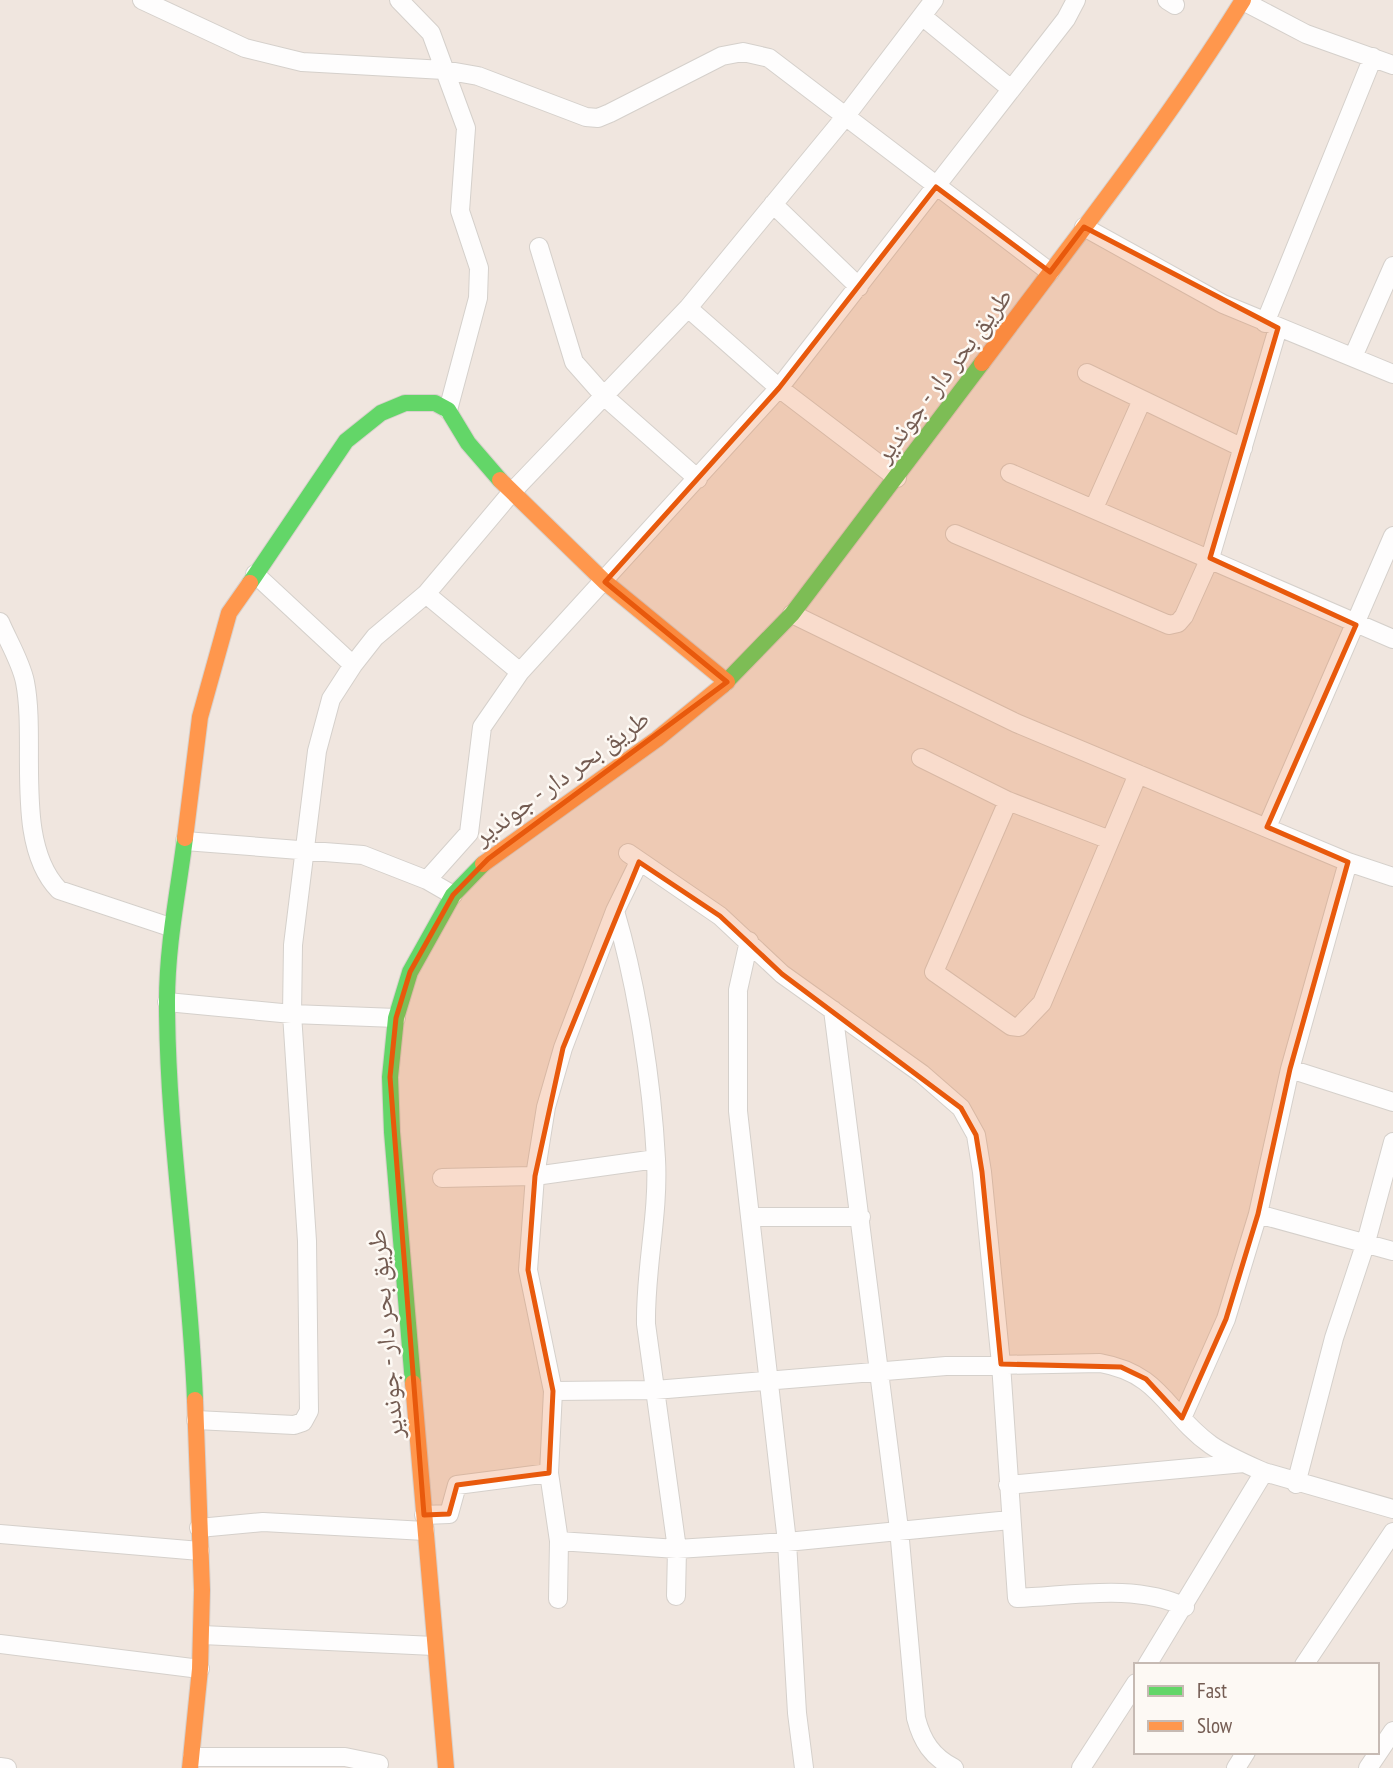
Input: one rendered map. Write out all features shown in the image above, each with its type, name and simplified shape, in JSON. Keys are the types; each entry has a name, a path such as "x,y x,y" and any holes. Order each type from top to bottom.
{"main road":[{"name":"طريق بحر دار - جوندير","path":"446,1768 392,1132 390,1077 396,1018 410,972 453,895 497,851 657,739 727,682 792,614 1084,227 1219,39 1243,0"},
{"path":"191,1763 202,1635 196,1420 192,1311 175,1159 167,1002 170,927 185,841 200,717 229,613 346,441 381,413 405,403 435,403 449,410 468,443 511,493 605,582 727,682"}],"street":[{"path":"142,0 246,48 302,62 444,70 478,76 586,117 598,118 722,55 743,52 769,58 1050,272"},
{"path":"399,0 431,33 466,128 460,211 479,268 478,298 449,410"},
{"path":"196,1420 294,1425 303,1422 309,1410 307,1241 292,1014 293,945 317,751 331,699 375,637 426,594 511,493 688,308 845,117 934,0"},
{"path":"427,880 469,833 482,727 520,672 605,582 779,388 1066,19 1076,0"},
{"path":"1243,0 1306,34 1393,65"},
{"path":"922,16 1011,89"},
{"path":"955,534 1169,625 1178,623 1184,616 1210,558 1242,448 1272,326 1373,57"},
{"path":"774,204 859,287"},
{"path":"1084,227 1223,304 1393,373"},
{"path":"539,247 574,362 605,397 698,479"},
{"path":"1353,357 1393,266"},
{"path":"688,308 779,388 897,478"},
{"path":"1087,373 1242,448"},
{"path":"1094,509 1142,400"},
{"path":"1010,473 1393,639"},
{"path":"1267,827 1319,701 1356,625 1393,536"},
{"path":"255,574 353,665"},
{"path":"426,594 520,672"},
{"path":"792,614 1016,723 1348,862 1393,877"},
{"path":"0,622 24,679 32,815 46,876 59,890 170,927"},
{"path":"921,758 1008,801 1110,840"},
{"path":"1008,801 934,972 1011,1026 1019,1027 1042,1003 1138,774"},
{"path":"185,841 363,855 427,880 453,895"},
{"path":"558,1599 559,1541 549,1473 553,1391 528,1270 535,1176 546,1107 563,1048 634,858 720,916 750,941 782,974 922,1074 961,1108 976,1135 1001,1364 1017,1598 1134,1594 1162,1596 1185,1607"},
{"path":"1182,1418 1226,1319 1258,1214 1290,1069 1348,862"},
{"path":"615,911 629,957 656,1159 655,1235 646,1297 655,1390 677,1549 676,1596"},
{"path":"750,941 738,990 737,1098 787,1542 797,1713 804,1768"},
{"path":"167,1002 292,1014 396,1018"},
{"path":"833,1010 899,1529 916,1718 922,1739 944,1766"},
{"path":"1290,1069 1393,1101"},
{"path":"1296,1484 1334,1338 1366,1242 1393,1142"},
{"path":"442,1178 535,1176 656,1159"},
{"path":"1258,1214 1393,1251"},
{"path":"751,1217 861,1217"},
{"path":"553,1391 655,1390 1001,1364 1100,1363 1121,1367 1146,1379 1210,1444 1244,1463 1296,1484 1393,1510"},
{"path":"1008,1485 1244,1463"},
{"path":"1148,1663 1185,1607 1264,1472"},
{"path":"199,1528 263,1522 424,1523 449,1514 457,1485 549,1473"},
{"path":"559,1541 677,1549 787,1542 1010,1520"},
{"path":"1305,1663 1393,1532"},
{"path":"0,1534 200,1551"},
{"path":"202,1635 434,1646"},
{"path":"0,1644 200,1668"},
{"path":"1081,1768 1134,1686"},
{"path":"1379,1752 1393,1731"},
{"path":"191,1763 345,1757 379,1764"},
{"path":"0,1767 7,1768"}],"highlighted area":[{"path":"936,187 1050,272 1084,227 1278,328 1210,558 1356,625 1267,827 1348,862 1290,1069 1258,1214 1226,1319 1182,1418 1146,1379 1121,1367 1001,1364 982,1172 976,1135 961,1108 782,974 720,916 639,862 563,1048 535,1176 528,1270 553,1391 549,1473 457,1485 449,1514 424,1515 390,1077 396,1018 410,972 453,895 488,859 727,682 605,582 779,388"}],"shaded area":[{"path":"0,0 1393,0 1393,1768 0,1768"}],"traffic: fast":[{"path":"723,685 792,614 982,363"},
{"path":"250,583 346,441 381,413 405,403 435,403 448,410 468,443 500,480"},
{"path":"185,838 171,939 167,1001 171,1101 195,1400"},
{"path":"413,1383 392,1132 390,1077 396,1018 410,972 453,895 483,864"}],"traffic: slow":[{"path":"982,363 1150,139 1243,0"},
{"path":"500,480 605,582 727,682"},
{"path":"185,838 200,717 229,613 250,583"},
{"path":"483,864 657,739 723,685"},
{"path":"413,1383 446,1768"},
{"path":"190,1768 200,1669 202,1590 195,1400"}]}
